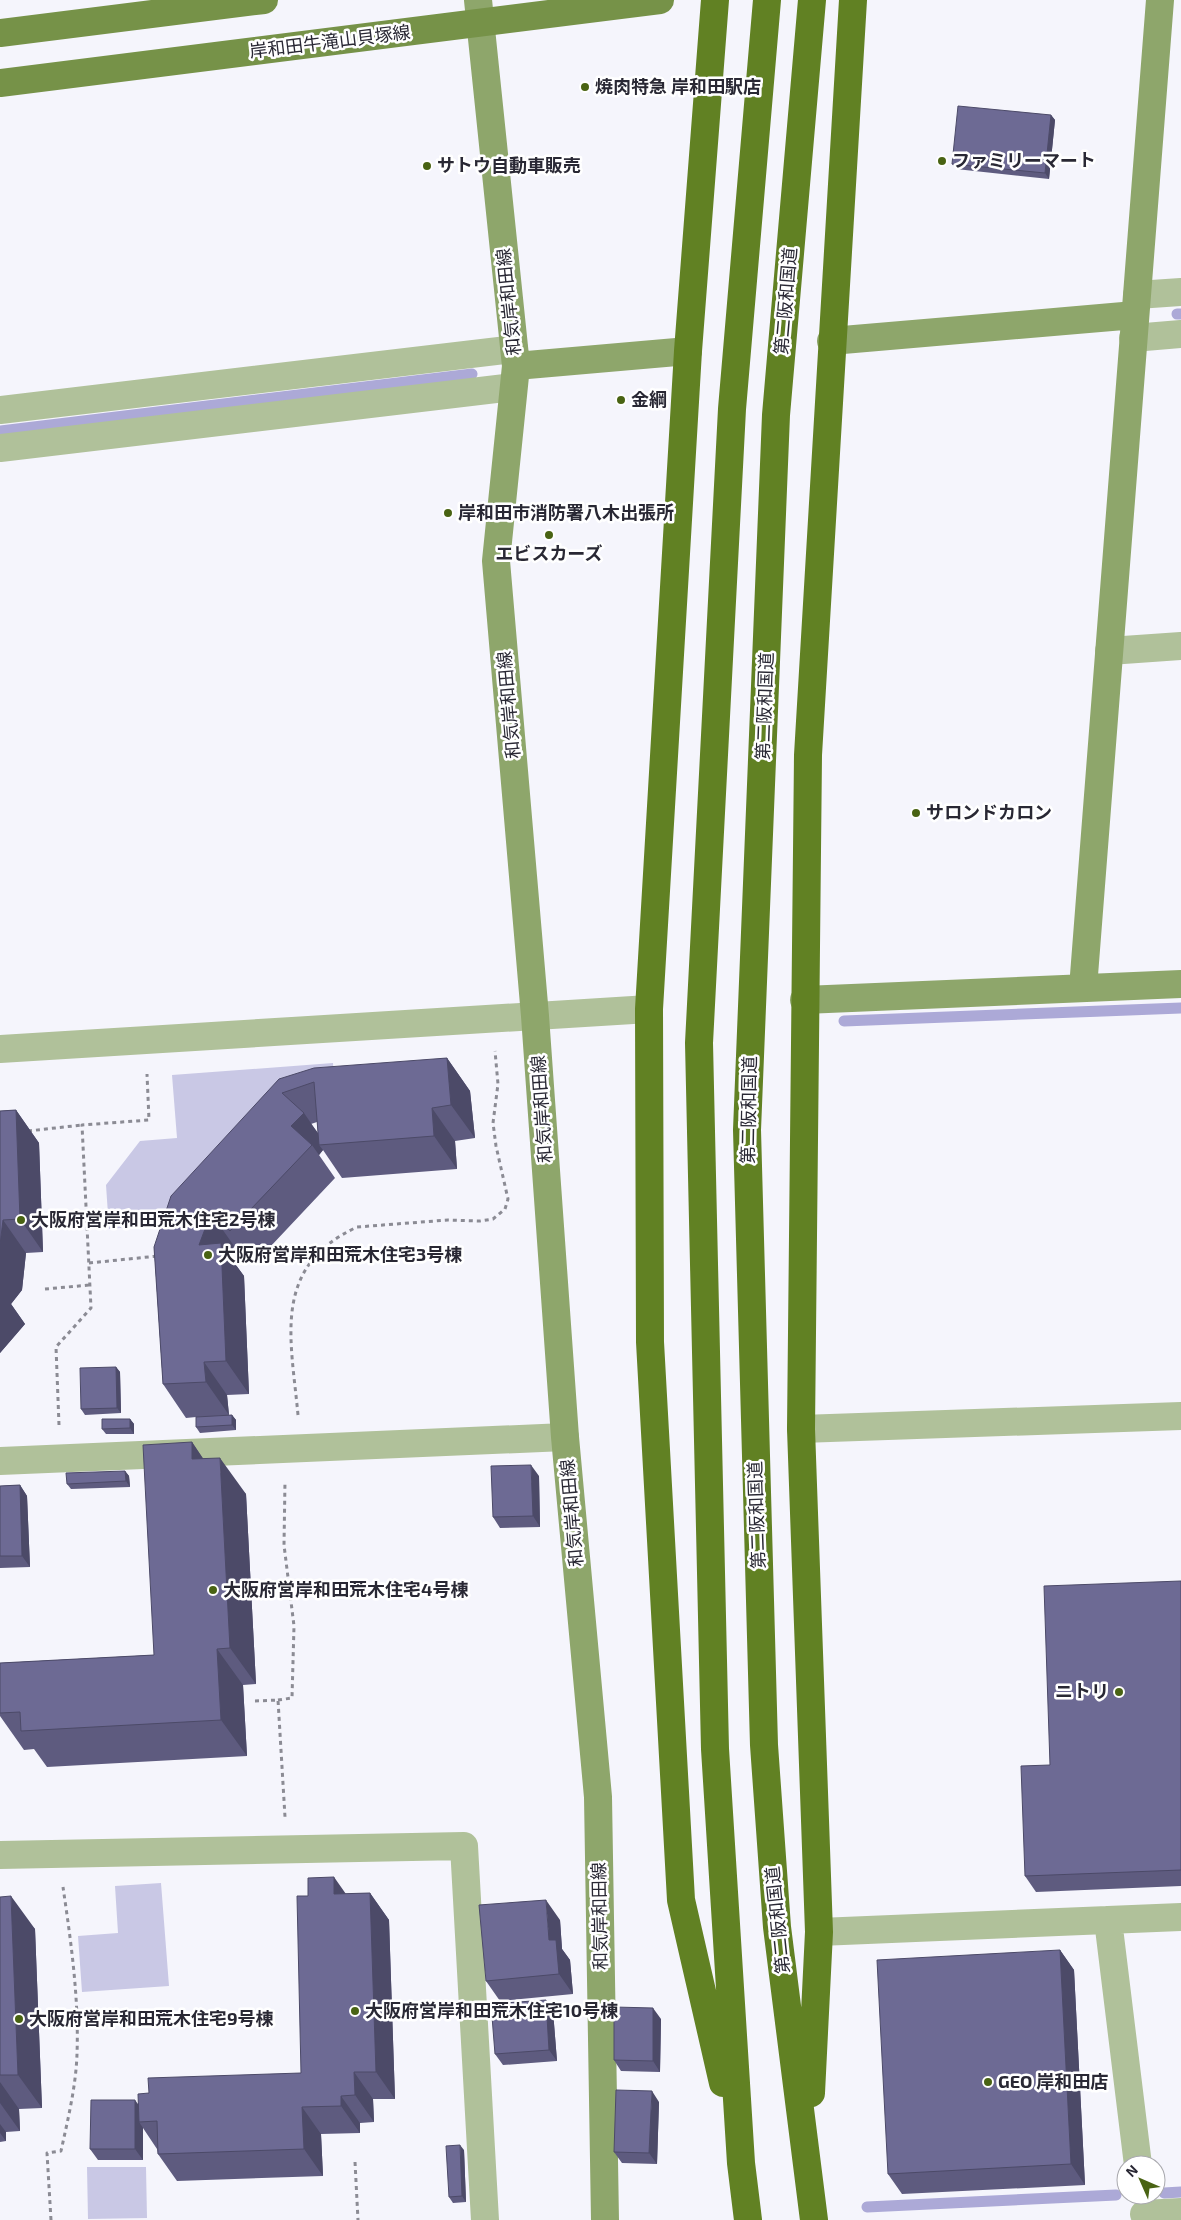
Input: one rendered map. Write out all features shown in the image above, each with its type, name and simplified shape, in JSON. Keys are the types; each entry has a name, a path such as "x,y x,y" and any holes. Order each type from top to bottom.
{"highway":[{"path":"715,0 688,351 649,1009 650,1342 680,1900 741,2163"},
{"path":"748,2220 741,2163 715,1749 699,1043 732,409 766,0"},
{"name":"第二阪和国道","path":"812,0 776,415 747,1130 764,1745 777,1926 814,2220"},
{"path":"807,2164 819,1932 801,1429 808,755 831,341 853,0"}],"main road":[{"path":"0,33 264,0"},
{"name":"岸和田牛滝山貝塚線","path":"0,83 479,12 660,0"},
{"path":"1083,988 1160,0"},
{"name":"和気岸和田線","path":"479,12 514,367 496,561 535,1016 565,1437 598,1797 605,2220"},
{"path":"831,341 1135,316"},
{"path":"514,367 688,351"},
{"path":"804,1000 1181,984"}],"street":[{"path":"1135,316 1181,292"},
{"path":"1135,316 1181,334"},
{"path":"0,410 514,367"},
{"path":"0,448 514,367"},
{"path":"1109,651 1181,646"},
{"path":"0,1049 649,1009"},
{"path":"801,1429 1181,1416"},
{"path":"0,1461 565,1437"},
{"path":"0,1855 464,1846 485,2220"},
{"path":"819,1932 1181,1917"},
{"path":"1108,1920 1137,2155"},
{"path":"1143,2210 1181,2212"}],"path":[{"path":"255,1701 292,1698 294,1626 284,1545 284,1503 294,1448 294,1384 290,1324 294,1294 306,1267 325,1248 357,1227 448,1220 480,1222 494,1219 505,1209 508,1199 496,1146 493,1123 498,1084 497,1062 490,1019"},
{"path":"19,1132 150,1120 146,1040"},
{"path":"61,1458 56,1347 91,1308 82,1126"},
{"path":"89,1263 165,1256"},
{"path":"46,1289 90,1286"},
{"path":"278,1700 287,1850"},
{"path":"51,2220 47,2153 61,2151 71,2102 77,2055 74,1977 58,1854"},
{"path":"355,2162 358,2220"}],"shaded area":[{"path":"333,1063 335,1089 179,1223 109,1229 106,1185 140,1141 177,1138 172,1075"},
{"path":"161,1883 169,1986 82,1992 78,1936 118,1933 115,1886"},
{"path":"87,2167 146,2167 147,2218 88,2219"}],"building":[{"path":"958,106 1051,115 1045,173 952,164"},
{"path":"447,1058 451,1105 432,1108 434,1136 319,1145 314,1082 282,1093 304,1113 291,1126 312,1145 230,1231 211,1213 199,1245 221,1243 226,1361 204,1362 206,1382 163,1384 154,1247 171,1196 279,1079 314,1068"},
{"path":"16,1110 20,1219 3,1220 0,1245 0,1111"},
{"path":"116,1367 117,1408 81,1409 80,1368"},
{"path":"232,1415 232,1425 196,1427 196,1417"},
{"path":"102,1419 130,1419 130,1428 102,1429"},
{"path":"192,1442 192,1459 220,1458 230,1648 217,1649 221,1720 21,1731 20,1712 0,1713 0,1663 154,1655 143,1445"},
{"path":"531,1465 533,1516 493,1517 491,1466"},
{"path":"125,1471 126,1481 67,1484 66,1473"},
{"path":"20,1485 22,1556 0,1556 0,1486"},
{"name":"ニトリ","path":"1181,1581 1181,1870 1025,1876 1021,1766 1050,1765 1044,1586"},
{"name":"大阪府営岸和田荒木住宅10号棟","path":"334,1877 334,1894 370,1893 376,2072 354,2072 355,2095 341,2096 341,2106 302,2107 304,2149 158,2154 157,2121 139,2122 138,2094 149,2093 148,2078 301,2073 297,1896 308,1896 308,1878"},
{"path":"11,1896 18,2075 0,2075 0,1897"},
{"path":"546,1900 549,1940 556,1940 559,1974 486,1981 479,1905"},
{"name":"GEO 岸和田店","path":"1060,1950 1071,2164 888,2174 877,1960"},
{"path":"546,2000 549,2050 495,2054 491,2004"},
{"path":"614,2007 653,2008 653,2061 614,2060"},
{"path":"616,2090 652,2091 649,2153 614,2152"},
{"path":"91,2100 135,2100 135,2149 90,2149"},
{"path":"460,2145 462,2196 449,2197 446,2146"}],"waterway":[{"path":"0,431 472,374"},
{"path":"844,1021 1181,1008"},
{"path":"1166,2193 1181,2192"},
{"path":"867,2207 1116,2195"}],"place":[{"name":"焼肉特急 岸和田駅店","path":"585,87"},
{"name":"ファミリーマート","path":"942,161"},
{"name":"サトウ自動車販売","path":"427,166"},
{"name":"金綱","path":"621,400"},
{"name":"岸和田市消防署八木出張所","path":"448,513"},
{"name":"エビスカーズ","path":"549,535"},
{"name":"サロンドカロン","path":"916,813"},
{"name":"大阪府営岸和田荒木住宅2号棟","path":"21,1220"},
{"name":"大阪府営岸和田荒木住宅3号棟","path":"208,1255"},
{"name":"大阪府営岸和田荒木住宅4号棟","path":"213,1590"},
{"name":"ニトリ","path":"1119,1692"},
{"name":"大阪府営岸和田荒木住宅10号棟","path":"355,2011"},
{"name":"大阪府営岸和田荒木住宅9号棟","path":"19,2019"},
{"name":"GEO 岸和田店","path":"988,2082"}]}
